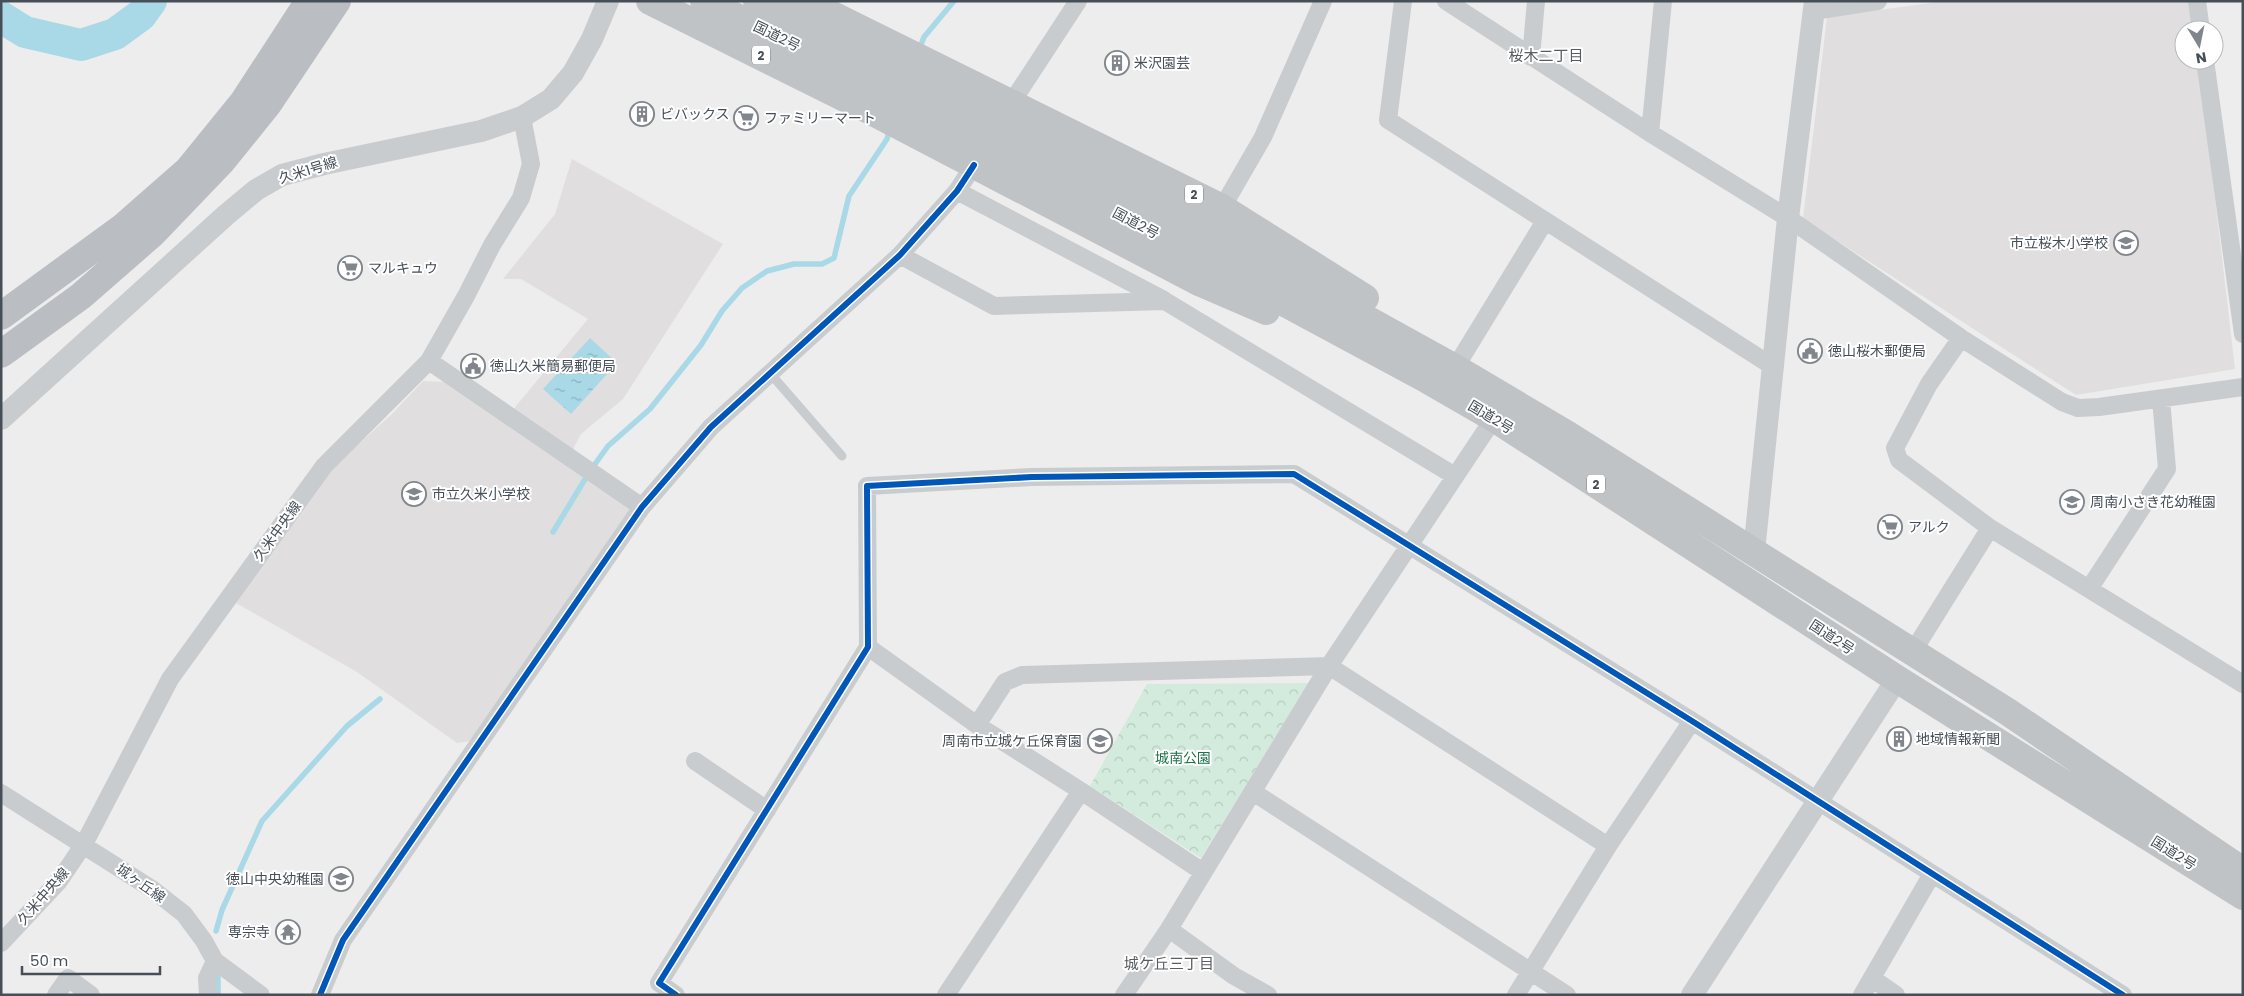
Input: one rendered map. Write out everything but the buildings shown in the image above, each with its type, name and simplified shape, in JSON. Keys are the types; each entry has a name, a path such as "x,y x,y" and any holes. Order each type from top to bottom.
{"highway":[{"path":"1,316 123,226 188,170 244,101 309,1"},
{"path":"1,354 81,296 152,234 222,161 268,104 337,1"},
{"name":"2","path":"650,1 871,111 1201,283 1438,368"},
{"name":"国道2号","path":"757,1 872,70"},
{"name":"2","path":"804,1 904,51 933,89 1010,105 1222,208 1399,320 1438,368"},
{"name":"国道2号","path":"710,4 872,70 933,89 1209,232 1438,368 1568,435 2008,712 2243,871"},
{"name":"国道2号","path":"1438,368 1494,418 1897,679 2243,896"}],"street":[{"name":"久米1号線","path":"1,419 256,190 282,175 315,166 481,131 522,117 551,99 573,73 592,39 608,1"},
{"path":"1010,105 1078,1"},
{"path":"1222,208 1263,137 1323,1"},
{"path":"1403,1 1388,120 1772,366"},
{"path":"1446,1 1650,133 1788,218 1961,338 2062,402 2078,408 2161,399 2243,387"},
{"path":"1531,57 1536,1"},
{"path":"1650,133 1663,1"},
{"path":"1754,552 1788,218 1814,6 1878,1"},
{"path":"2197,1 2200,20"},
{"path":"2206,70 2243,334"},
{"name":"久米中央線","path":"2,941 59,881 84,844 170,679 324,466 429,361 492,246 521,198 531,164 522,117"},
{"path":"320,995 343,940 642,507 710,427 900,255 957,191 974,164"},
{"path":"957,191 1165,301 1455,476"},
{"path":"1438,368 1545,221"},
{"path":"900,255 994,306 1165,301"},
{"path":"1961,338 1929,384 1895,448 1899,460 1990,528 2243,684"},
{"path":"429,361 642,507"},
{"path":"2089,589 2167,469 2161,399"},
{"path":"1124,995 1169,929 1329,666 1494,418"},
{"path":"676,995 659,983 868,647 867,486 1032,477 1294,474 1692,721 1818,803 2123,995"},
{"path":"1912,653 1990,528"},
{"path":"868,647 976,725 1082,791 1204,872"},
{"path":"976,725 1005,682 1022,675 1329,666 1608,846"},
{"path":"1692,995 1897,679"},
{"path":"1516,995 1608,846 1692,721"},
{"path":"695,761 767,810"},
{"path":"946,995 1082,791"},
{"path":"1253,792 1567,995"},
{"name":"城ヶ丘線","path":"1,794 84,844 152,889 184,914 204,941 215,961 261,995"},
{"path":"1862,995 1873,979 1932,874"},
{"path":"1169,929 1234,976 1268,995"},
{"path":"208,995 207,978 215,961"},
{"path":"56,995 68,978 91,995"},
{"path":"1873,979 1896,995"}],"lane":[{"path":"769,372 842,456"}],"shaded area":[{"path":"1945,1 2192,1 2194,20 2174,20 2174,70 2200,70 2235,369 2076,395 1803,219 1827,17"},
{"path":"572,159 723,244 623,399 581,434 574,447 571,465 626,502 631,511 471,741 457,743 357,672 236,603 326,473 391,415 423,381 445,382 507,417 588,319 521,279 503,279 555,214"}],"green space":[{"name":"城南公園","path":"1309,683 1201,858 1090,786 1147,684"}],"water":[{"path":"590,338 617,363 571,414 543,389"}],"waterway":[{"path":"1,17 25,32 81,45 115,34 141,15 151,1"},
{"path":"919,50 924,37 954,1"},
{"path":"553,532 590,471 608,446 650,409 701,345 722,311 742,288 767,271 794,264 822,264 834,258 849,196 887,139 890,129"},
{"path":"216,931 222,910 262,821 347,726 380,699"},
{"path":"218,977 218,995"}],"cycle path":[{"path":"320,995 343,940 642,507 711,427 900,255 957,191 974,165"},
{"path":"676,995 659,983 868,647 867,486 1032,477 1294,474 1692,721 2123,995"}],"place":[{"name":"米沢園芸","path":"1117,63"},
{"name":"ビバックス","path":"642,114"},
{"name":"ファミリーマート","path":"746,118"},
{"name":"市立桜木小学校","path":"2126,243"},
{"name":"マルキュウ","path":"350,268"},
{"name":"徳山桜木郵便局","path":"1810,351"},
{"name":"徳山久米簡易郵便局","path":"473,366"},
{"name":"市立久米小学校","path":"414,494"},
{"name":"周南小さき花幼稚園","path":"2072,502"},
{"name":"アルク","path":"1890,527"},
{"name":"地域情報新聞","path":"1899,739"},
{"name":"周南市立城ケ丘保育園","path":"1100,741"},
{"name":"徳山中央幼稚園","path":"341,879"},
{"name":"専宗寺","path":"288,932"}],"district":[{"name":"桜木二丁目","path":"1546,55"},
{"name":"城ケ丘三丁目","path":"1169,963"}]}
